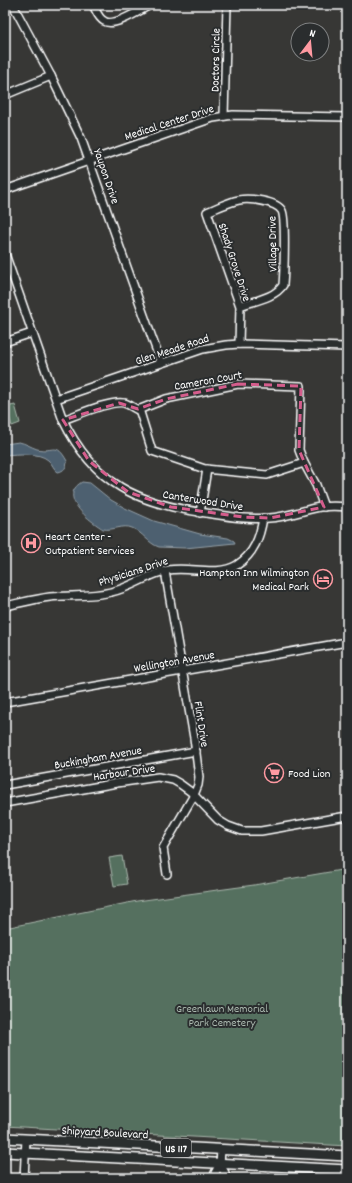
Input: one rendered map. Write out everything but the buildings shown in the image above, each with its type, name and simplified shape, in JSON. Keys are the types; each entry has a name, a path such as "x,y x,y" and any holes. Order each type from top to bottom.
{"main road":[{"name":"Shipyard Boulevard","path":"5,1138 347,1156"},
{"name":"US 117","path":"5,1152 347,1170"}],"street":[{"name":"Yaupon Drive","path":"13,5 75,124 90,161 161,363"},
{"path":"93,5 102,20 111,23 119,21 150,5"},
{"name":"Doctors Circle","path":"224,116 227,5"},
{"path":"5,95 51,76"},
{"name":"Medical Center Drive","path":"5,190 213,118 224,116 260,115 347,117"},
{"name":"Village Drive","path":"207,212 239,200 274,204 283,212 285,225 283,285 273,294 240,306"},
{"name":"Shady Grove Drive","path":"207,212 240,306 239,344"},
{"name":"Canterwood Drive","path":"5,254 63,420 75,443 84,455 95,467 118,486 147,501 200,513 263,518 286,516 324,506 347,507"},
{"path":"5,342 32,333"},
{"name":"Glen Meade Road","path":"56,399 203,349 221,345 239,344 347,347"},
{"name":"Cameron Court","path":"139,409 166,399 238,384 301,386 300,450 304,463 316,485 324,506"},
{"path":"63,420 100,407 125,403 133,408 139,409 152,451 207,469 267,475 304,463"},
{"path":"200,513 207,469"},
{"name":"Physicians Drive","path":"5,606 50,597 109,593 126,588 165,571 182,569 224,570 236,565 247,557 255,546 259,537 263,518"},
{"name":"Flint Drive","path":"165,571 183,670 199,777 194,795 163,848 167,874"},
{"name":"Wellington Avenue","path":"5,702 347,642"},
{"name":"Buckingham Avenue","path":"5,784 196,751"},
{"name":"Harbour Drive","path":"5,803 158,777 173,780 180,784 194,795 218,820 235,829 261,831 347,816"},
{"path":"24,1178 26,1139"},
{"path":"214,1178 214,1173 220,1164 221,1150"},
{"path":"220,1164 225,1174 225,1178"}],"highlighted area":[{"path":"238,384 301,386 299,450 324,507 270,518 243,517 171,507 128,492 89,461 63,420 119,403 138,409 166,399"}],"green space":[{"path":"15,405 20,423 12,426 6,407"},
{"path":"122,856 127,884 114,886 109,858"},
{"name":"Greenlawn Memorial Park Cemetery","path":"347,869 347,1146 5,1126 5,928 137,901 254,885"}],"water":[{"path":"19,442 37,449 57,449 67,461 66,467 62,471 58,472 44,457 28,454 5,455 5,444"},
{"path":"82,482 90,483 111,500 154,521 200,534 228,538 235,543 185,548 159,547 139,532 129,527 103,529 90,520 78,508 74,501 73,494 75,488"}],"place":[{"name":"Heart Center - Outpatient Services","path":"31,543"},
{"name":"Hampton Inn Wilmington Medical Park","path":"323,579"},
{"name":"Food Lion","path":"274,773"}]}
